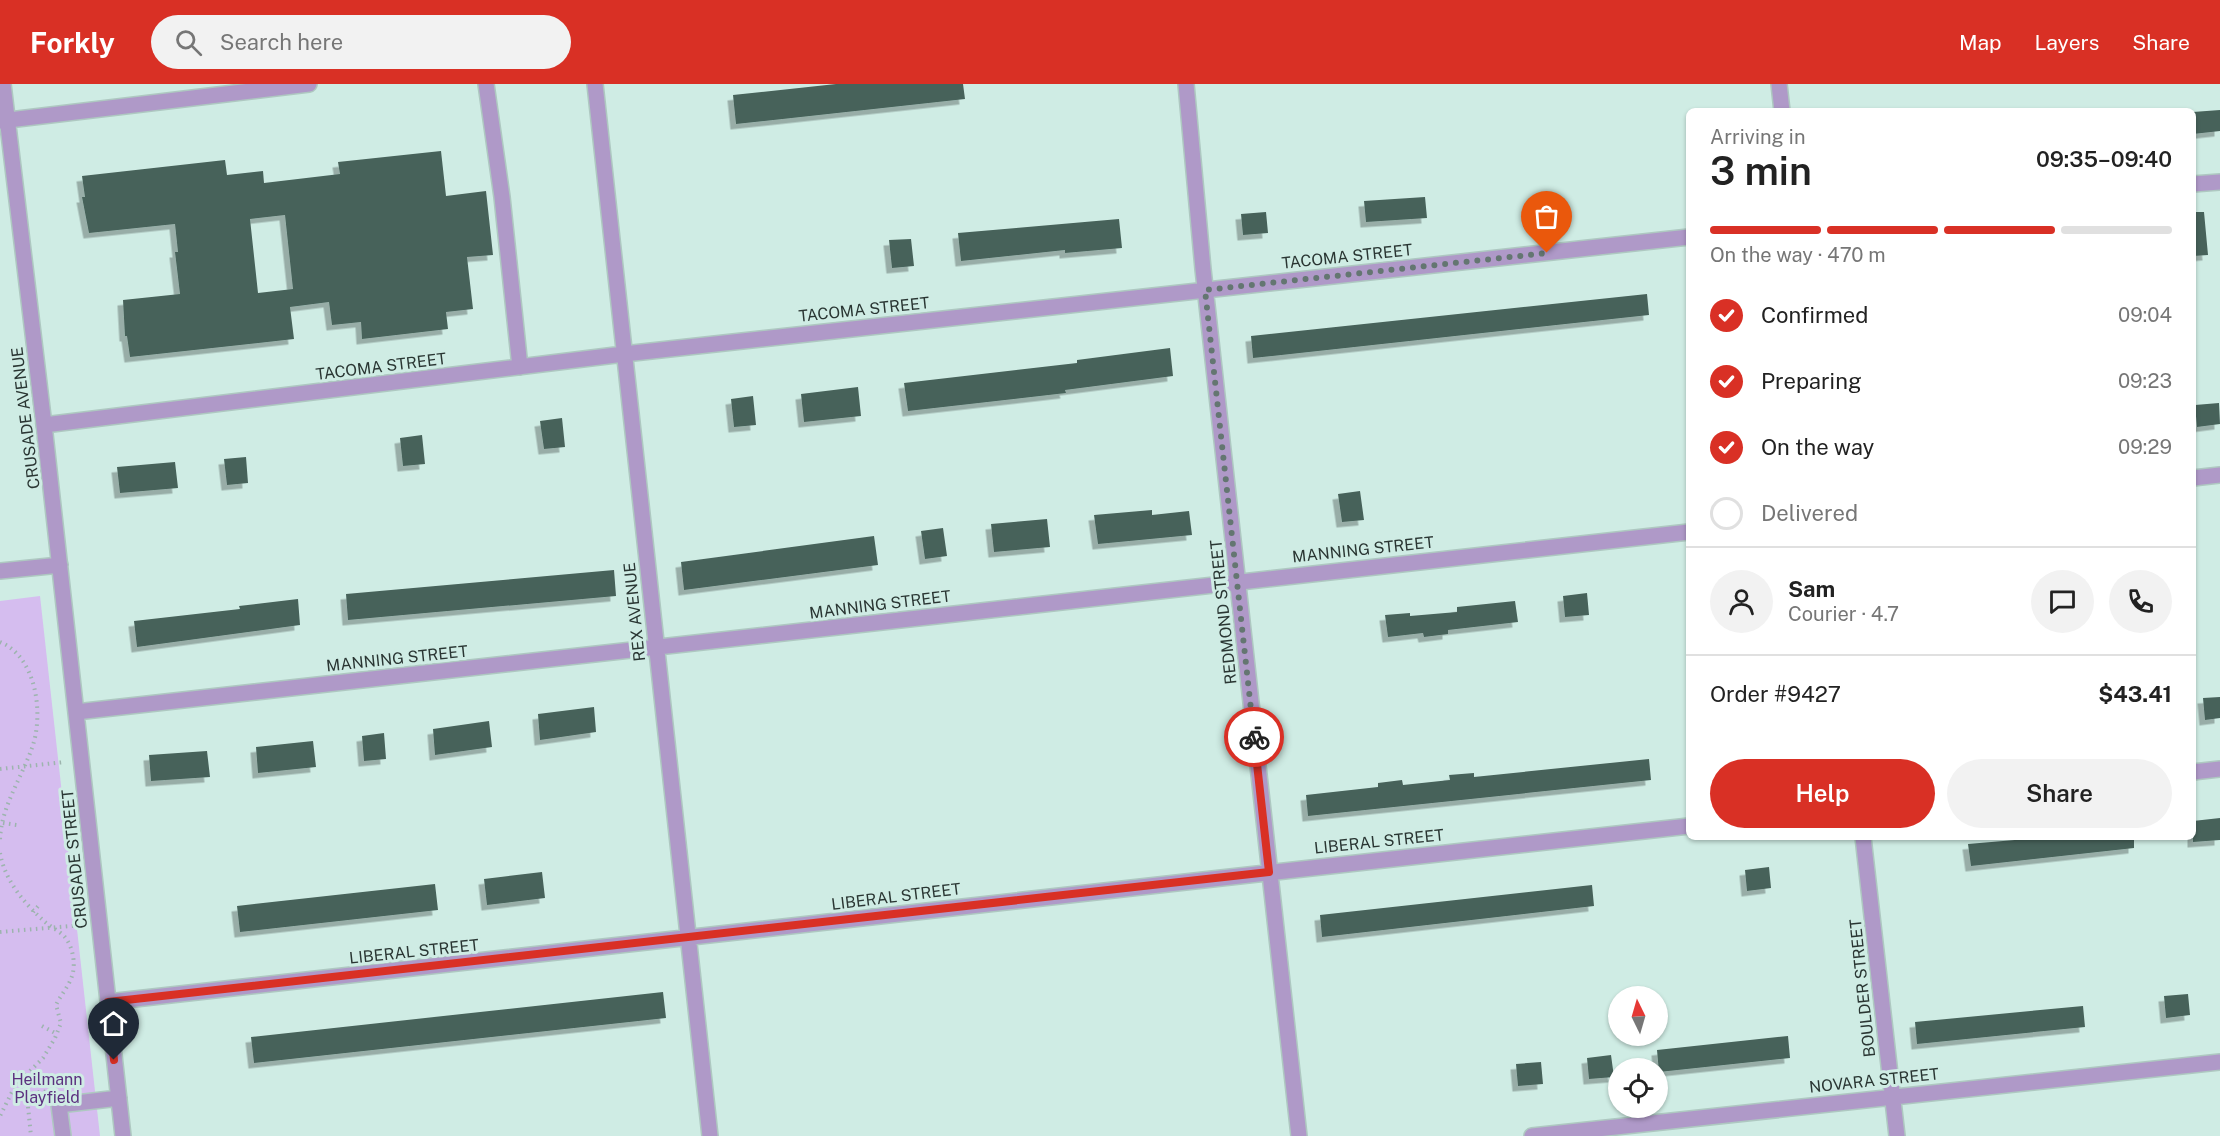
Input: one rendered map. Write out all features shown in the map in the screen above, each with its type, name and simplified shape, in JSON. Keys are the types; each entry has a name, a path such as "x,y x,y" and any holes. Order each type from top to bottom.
{"street":[{"name":"CRUSADE AVENUE","path":"3,84 4,120 44,425 76,712"},
{"path":"4,120 309,84"},
{"path":"486,84 502,197 520,367"},
{"name":"REX AVENUE","path":"596,84 711,1136"},
{"name":"REDMOND STREET","path":"1186,84 1205,290 1299,1136"},
{"path":"1779,84 1782,108"},
{"path":"2196,184 2220,182"},
{"name":"TACOMA STREET","path":"44,425 624,354 1686,237"},
{"path":"2196,478 2220,475"},
{"name":"MANNING STREET","path":"76,712 1686,532"},
{"path":"0,571 60,565"},
{"name":"CRUSADE STREET","path":"76,712 108,1002"},
{"path":"2196,772 2220,769"},
{"name":"LIBERAL STREET","path":"108,1002 1686,826"},
{"name":"BOULDER STREET","path":"1863,840 1897,1136"},
{"path":"108,1002 123,1136"},
{"name":"NOVARA STREET","path":"1532,1136 2220,1062"},
{"path":"63,1136 59,1105 119,1098"}],"path":[{"path":"0,642 27,664 34,688 37,726 32,748 12,789 0,840"},
{"path":"0,769 81,760"},
{"path":"3,823 16,825"},
{"path":"0,853 3,867 11,883 33,912 64,936 71,948 73,962 72,976 56,1005 61,1023 57,1034 43,1058 15,1086 0,1116"},
{"path":"33,912 40,904"},
{"path":"0,932 99,924"},
{"path":"42,1026 57,1034"},
{"path":"24,1076 31,1136"}],"green space":[{"name":"Heilmann Playfield","path":"40,596 100,1136 0,1136 0,601"}],"building":[{"path":"836,84 963,84 965,99 736,124 733,95"},
{"path":"2220,110 2220,131 2196,134 2196,112"},
{"path":"441,151 446,196 486,191 493,255 467,257 473,309 446,312 448,329 362,339 361,322 332,325 329,302 290,307 294,339 130,357 127,336 125,336 123,300 180,294 175,252 178,252 175,224 89,233 82,197 85,197 82,176 225,160 227,175 263,171 264,183 340,174 338,162","holes":["285,215 293,289 258,293 250,219"]},
{"path":"1425,197 1427,218 1366,222 1364,201"},
{"path":"1266,212 1268,233 1243,235 1241,214"},
{"path":"2196,212 2204,212 2208,255 2196,256"},
{"path":"1119,219 1122,248 1065,253 1065,250 961,261 958,233"},
{"path":"911,239 914,266 892,268 889,240"},
{"path":"1647,294 1649,315 1253,358 1251,336"},
{"path":"1170,348 1173,376 1065,390 1066,393 908,411 904,383 1077,363 1077,360"},
{"path":"858,387 861,416 804,422 801,394"},
{"path":"753,396 756,425 734,427 731,399"},
{"path":"2219,403 2220,424 2197,427 2196,405"},
{"path":"562,418 565,447 544,449 540,421"},
{"path":"422,435 425,464 403,466 400,438"},
{"path":"246,457 248,483 227,485 224,459"},
{"path":"175,462 178,488 120,493 117,467"},
{"path":"1360,491 1364,520 1342,522 1338,494"},
{"path":"1152,510 1152,515 1189,511 1192,535 1098,544 1094,515"},
{"path":"1047,519 1050,547 994,552 991,524"},
{"path":"943,528 947,556 925,559 921,531"},
{"path":"874,536 878,565 684,590 681,562"},
{"path":"614,570 616,596 348,620 346,594"},
{"path":"1587,593 1589,615 1565,617 1563,596"},
{"path":"298,599 300,625 137,647 134,621 240,609 239,606"},
{"path":"1515,601 1518,622 1448,630 1448,634 1424,637 1423,633 1388,637 1385,615 1410,613 1410,616 1457,612 1457,607"},
{"path":"2220,697 2220,718 2205,720 2203,698"},
{"path":"594,707 596,732 540,740 538,714"},
{"path":"489,721 492,747 435,755 433,729"},
{"path":"384,733 386,759 364,761 362,736"},
{"path":"313,741 316,767 258,773 256,747"},
{"path":"207,751 210,777 151,781 149,755"},
{"path":"1649,759 1651,780 1308,816 1306,795 1378,787 1378,783 1402,780 1403,785 1450,780 1449,775 1474,773 1474,777"},
{"path":"2220,818 2220,840 2193,842 2196,840 2196,821"},
{"path":"2014,840 2134,840 2134,848 1971,866 1968,844"},
{"path":"1769,867 1771,888 1747,891 1745,870"},
{"path":"542,872 545,898 487,905 484,879"},
{"path":"435,884 438,910 240,932 237,906"},
{"path":"1592,885 1594,906 1322,937 1320,915"},
{"path":"663,992 666,1018 254,1063 251,1037"},
{"path":"2188,994 2190,1015 2166,1018 2164,996"},
{"path":"2083,1006 2085,1027 1917,1044 1915,1022"},
{"path":"1788,1036 1790,1058 1668,1071 1668,1058 1658,1058 1657,1050"},
{"path":"1611,1055 1611,1058 1608,1058 1608,1077 1589,1079 1587,1058"},
{"path":"1541,1062 1543,1084 1518,1086 1516,1064"}],"way so far":[{"path":"1254,737 1205,290 1547,253"}],"route":[{"path":"114,1060 108,1002 715,936 1269,872 1254,737"}]}
